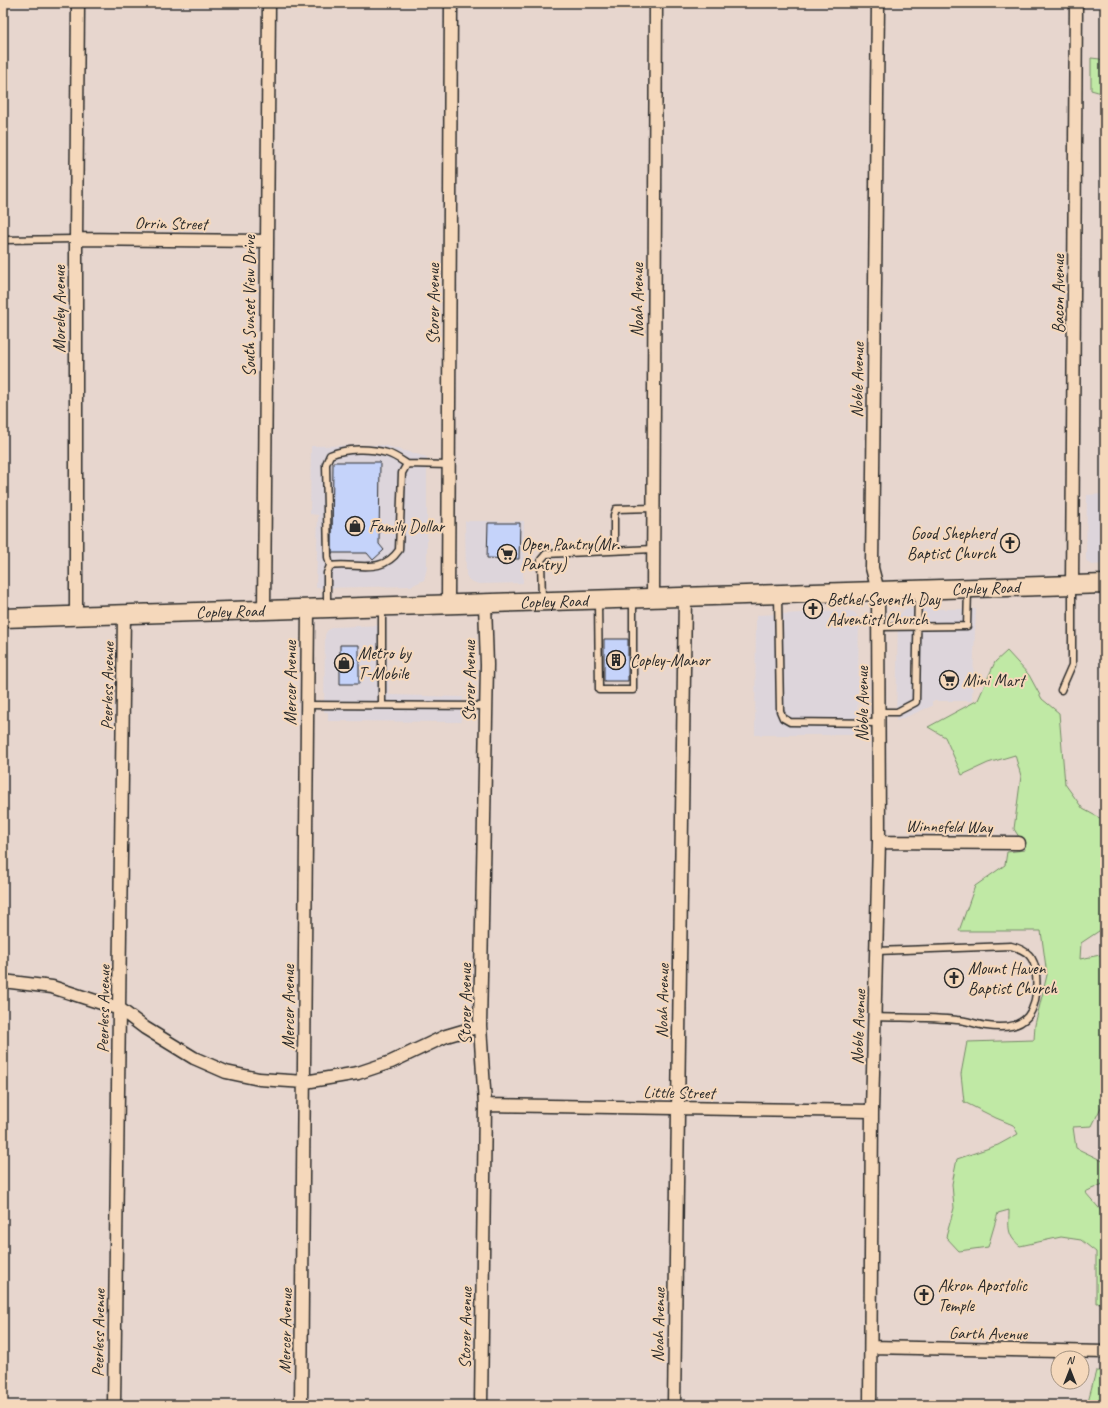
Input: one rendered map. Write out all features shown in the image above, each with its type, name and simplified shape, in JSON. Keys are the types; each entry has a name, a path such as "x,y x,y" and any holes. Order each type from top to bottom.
{"main road":[{"name":"Copley Road","path":"3,618 308,610 653,597 1105,584"}],"street":[{"name":"Moreley Avenue","path":"76,615 76,239 78,3"},
{"name":"South Sunset View Drive","path":"264,610 269,3"},
{"name":"Storer Avenue","path":"448,604 451,3"},
{"name":"Noah Avenue","path":"653,597 656,3"},
{"name":"Noble Avenue","path":"870,1405 872,1111 879,842 878,591 872,568 878,3"},
{"name":"Bacon Avenue","path":"1072,585 1076,3"},
{"name":"Orrin Street","path":"76,239 266,241"},
{"name":"Noah Avenue","path":"674,1405 685,597"},
{"name":"Storer Avenue","path":"481,1405 485,1105 480,1026 486,706 485,604"},
{"name":"Mercer Avenue","path":"301,1405 308,610"},
{"name":"Peerless Avenue","path":"114,1405 124,614"},
{"name":"Winnefeld Way","path":"879,842 1019,844"},
{"path":"3,981 52,987 120,1009 145,1028 205,1063 226,1072 259,1079 305,1082 369,1070 446,1036 480,1026"},
{"name":"Little Street","path":"485,1105 872,1111"},
{"name":"Garth Avenue","path":"871,1347 1105,1352"}],"lane":[{"path":"3,240 76,239"},
{"path":"327,609 327,573 330,566 328,557 326,464 330,454 340,450 369,450 388,453 407,464 449,465"},
{"path":"330,566 342,564 381,566 393,560 399,550 402,473 407,464"},
{"path":"614,550 614,515 616,509 653,508"},
{"path":"542,602 541,560 546,554 653,548"},
{"path":"1061,690 1072,665 1072,585"},
{"path":"878,627 967,626 968,588"},
{"path":"778,594 780,711 783,718 790,722 879,718 897,712 916,702 918,590"},
{"path":"598,599 599,690 633,690 633,598"},
{"path":"382,607 382,705"},
{"path":"307,705 486,706"},
{"path":"875,1017 948,1019 963,1020 986,1026 1015,1026 1024,1022 1029,1014 1034,1004 1037,987 1036,966 1032,956 1021,948 1011,946 877,951"}],"shaded area":[{"path":"383,445 427,457 427,568 424,580 411,586 316,588 318,515 310,514 311,446"},
{"path":"1105,494 1105,564 1091,565 1086,560 1087,495"},
{"path":"465,521 524,521 523,583 478,584 469,580 466,575"},
{"path":"905,609 976,609 972,701 932,701 932,706 896,721 898,616"},
{"path":"854,612 859,618 857,735 755,735 756,615"},
{"path":"385,625 389,695 463,697 461,722 328,721 328,712 324,712 325,635 327,631 332,627"}],"green space":[{"path":"1091,58 1100,59 1105,63 1105,94 1091,90"},
{"path":"1007,651 1029,675 1042,699 1059,713 1065,784 1083,809 1105,821 1105,927 1081,943 1080,959 1105,954 1105,1099 1092,1126 1073,1127 1076,1148 1105,1162 1105,1183 1085,1192 1105,1215 1105,1302 1096,1303 1096,1252 1081,1240 1061,1237 1020,1246 1010,1234 1009,1210 998,1213 988,1247 959,1251 946,1237 954,1208 952,1184 957,1159 998,1145 1018,1134 1013,1125 964,1102 961,1074 967,1042 1034,1040 1035,1025 1047,975 1041,931 959,931 975,886 1005,865 1007,852 1025,850 1014,829 1021,776 1015,755 988,763 962,775 945,737 928,727 978,700 995,662"},
{"path":"1096,1371 1105,1371 1105,1405 1087,1405"}],"building":[{"path":"333,462 380,462 379,544 384,550 373,560 367,553 332,553"},
{"path":"488,523 520,523 519,559 487,558"},
{"name":"Copley-Manor","path":"604,639 628,639 628,681 604,681"},
{"path":"340,645 359,645 359,684 340,684"}],"place":[{"name":"Family Dollar","path":"355,526"},
{"name":"Good Shepherd Baptist Church","path":"1010,543"},
{"name":"Open Pantry(Mr. Pantry)","path":"507,554"},
{"name":"Bethel Seventh Day Adventist Church","path":"813,609"},
{"name":"Copley-Manor","path":"616,660"},
{"name":"Metro by T-Mobile","path":"344,663"},
{"name":"Mini Mart","path":"949,680"},
{"name":"Mount Haven Baptist Church","path":"954,978"},
{"name":"Akron Apostolic Temple","path":"924,1295"}]}
